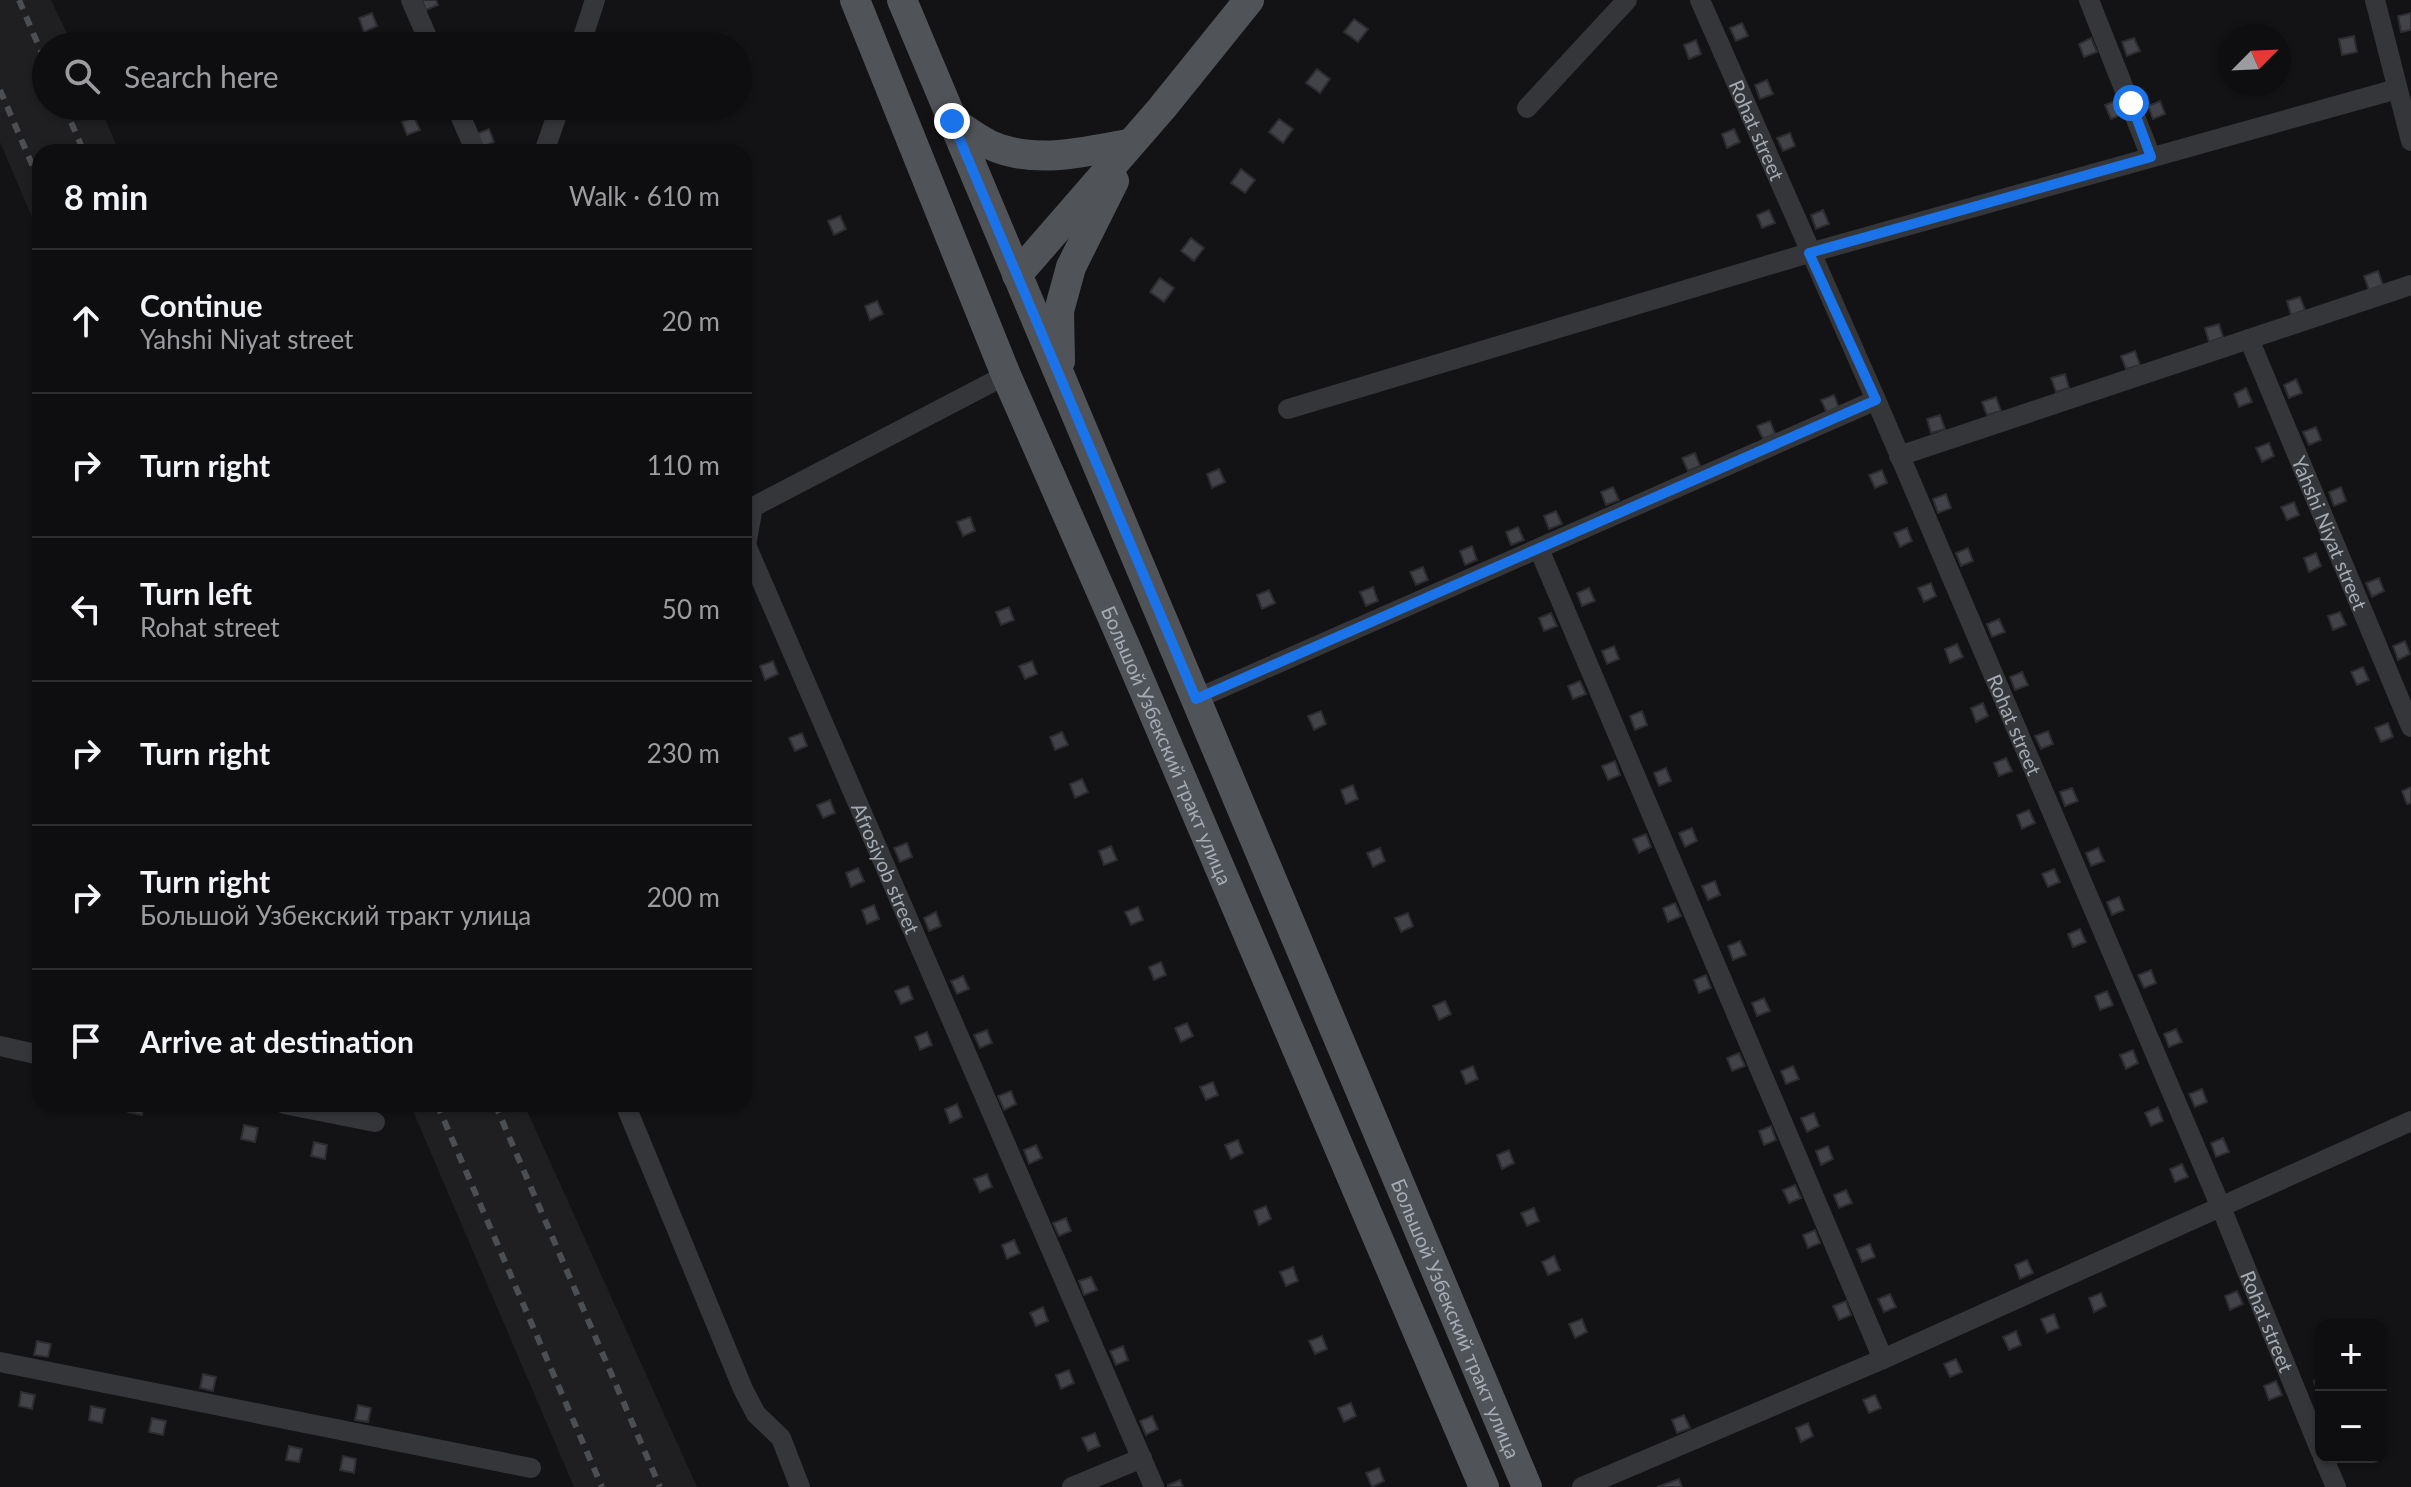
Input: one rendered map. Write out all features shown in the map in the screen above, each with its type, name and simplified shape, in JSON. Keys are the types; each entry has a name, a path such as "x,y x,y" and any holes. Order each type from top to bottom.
{"main road":[{"name":"Большой Узбекский тракт улица","path":"855,0 1006,375 1132,662 1484,1487"},
{"name":"Большой Узбекский тракт улица","path":"902,0 1527,1487"},
{"path":"1017,275 1249,0"},
{"path":"952,121 990,145 1022,154 1064,156 1137,135"},
{"path":"1061,379 1059,311 1071,267 1137,135"}],"street":[{"path":"411,0 425,32"},
{"path":"585,32 595,0"},
{"path":"1527,108 1627,0"},
{"name":"Rohat street","path":"1700,0 1876,400 2220,1205 2315,1437"},
{"path":"2089,0 2151,157"},
{"path":"2375,0 2411,141"},
{"path":"1288,409 1809,253 2397,89"},
{"path":"462,120 473,144"},
{"path":"547,144 555,120"},
{"path":"1899,456 2411,285"},
{"name":"Yahshi Niyat street","path":"2249,339 2411,727"},
{"name":"Afrosiyob street","path":"752,507 1006,375"},
{"path":"1196,699 1876,400"},
{"path":"1539,549 1883,1359"},
{"name":"Afrosiyob street","path":"752,559 1154,1487"},
{"path":"0,1046 32,1053"},
{"path":"324,1112 375,1122"},
{"path":"628,1112 743,1389 756,1414 781,1438 800,1487"},
{"path":"1582,1487 1883,1359 2411,1121"},
{"path":"0,1362 531,1468"},
{"path":"1072,1487 1142,1458"},
{"name":"Rohat street","path":"2325,1463 2333,1486"}],"shaded area":[{"path":"0,0 51,0 66,32 32,32 32,120 106,120 116,144 32,144 32,217 0,142"},
{"path":"413,1112 528,1112 697,1487 574,1487"}],"building":[{"path":"422,0 436,0 438,5 426,10"},
{"path":"372,13 377,26 364,32 359,18"},
{"path":"2411,13 2411,30 2401,32 2398,16"},
{"path":"1354,19 1368,29 1358,42 1344,32"},
{"path":"1742,23 1748,36 1736,41 1730,28"},
{"path":"2354,36 2357,52 2342,55 2339,39"},
{"path":"2091,38 2097,52 2084,57 2079,44"},
{"path":"2134,38 2140,51 2127,56 2122,42"},
{"path":"1696,40 1701,54 1689,59 1684,45"},
{"path":"1317,69 1330,79 1320,93 1306,83"},
{"path":"1767,80 1773,94 1760,99 1755,85"},
{"path":"2117,100 2123,114 2111,119 2105,105"},
{"path":"2160,101 2165,114 2153,119 2148,106"},
{"path":"1279,119 1293,129 1283,143 1269,132"},
{"path":"415,120 420,130 407,135 402,122"},
{"path":"489,129 494,142 481,144 476,134"},
{"path":"1734,129 1740,142 1727,148 1722,134"},
{"path":"1790,133 1795,146 1783,151 1777,138"},
{"path":"1241,169 1255,180 1245,193 1231,183"},
{"path":"1769,210 1775,223 1762,228 1757,215"},
{"path":"1823,210 1829,224 1816,229 1811,215"},
{"path":"840,216 846,229 834,235 828,221"},
{"path":"1191,238 1204,248 1194,261 1181,251"},
{"path":"2378,271 2383,285 2369,290 2364,276"},
{"path":"1160,278 1174,288 1164,302 1150,292"},
{"path":"2300,297 2305,310 2291,315 2287,301"},
{"path":"877,301 883,314 870,320 865,306"},
{"path":"2219,324 2223,337 2209,342 2205,328"},
{"path":"2135,351 2140,365 2126,369 2121,356"},
{"path":"2065,374 2069,388 2056,392 2051,378"},
{"path":"2296,379 2302,393 2289,398 2284,385"},
{"path":"2246,388 2252,402 2239,407 2234,394"},
{"path":"1834,395 1839,408 1827,413 1821,400"},
{"path":"1996,397 2001,411 1987,415 1982,402"},
{"path":"1940,415 1945,429 1931,433 1927,419"},
{"path":"1770,421 1775,434 1763,439 1757,426"},
{"path":"2316,427 2321,440 2309,445 2303,432"},
{"path":"2269,443 2274,456 2262,462 2256,448"},
{"path":"1695,453 1700,466 1688,471 1682,458"},
{"path":"1219,469 1225,482 1212,488 1207,474"},
{"path":"1882,470 1887,483 1875,488 1869,475"},
{"path":"1613,487 1619,500 1606,505 1601,492"},
{"path":"2341,487 2346,501 2334,506 2329,492"},
{"path":"1946,494 1951,508 1938,513 1933,499"},
{"path":"2294,502 2299,515 2287,520 2281,507"},
{"path":"1556,511 1562,524 1549,529 1544,516"},
{"path":"970,517 975,531 963,536 957,522"},
{"path":"1518,527 1524,540 1511,545 1506,532"},
{"path":"1907,528 1912,541 1900,547 1894,533"},
{"path":"1472,546 1477,560 1465,565 1460,551"},
{"path":"1968,548 1973,561 1961,566 1956,553"},
{"path":"2316,553 2321,566 2309,572 2304,558"},
{"path":"1423,567 1428,580 1416,585 1410,572"},
{"path":"2379,578 2384,591 2372,597 2366,583"},
{"path":"1931,583 1936,596 1924,602 1918,588"},
{"path":"1373,587 1378,601 1366,606 1360,592"},
{"path":"1589,588 1595,601 1582,606 1577,593"},
{"path":"1269,590 1275,603 1262,609 1257,595"},
{"path":"1009,607 1014,620 1001,625 996,612"},
{"path":"2340,612 2346,625 2333,630 2328,616"},
{"path":"1551,613 1557,626 1544,631 1539,618"},
{"path":"1999,619 2005,632 1992,637 1987,624"},
{"path":"2405,641 2410,654 2398,660 2393,646"},
{"path":"1957,644 1963,657 1950,663 1945,649"},
{"path":"1614,646 1619,659 1607,664 1602,651"},
{"path":"773,661 778,674 765,680 760,666"},
{"path":"1032,661 1037,674 1025,679 1019,666"},
{"path":"2363,667 2369,680 2357,685 2351,672"},
{"path":"2022,672 2028,685 2015,690 2010,677"},
{"path":"1580,681 1586,694 1573,699 1568,686"},
{"path":"1983,703 1988,716 1976,722 1971,708"},
{"path":"1321,711 1326,724 1314,730 1308,716"},
{"path":"1642,711 1647,725 1635,730 1630,716"},
{"path":"2388,723 2393,737 2381,742 2375,728"},
{"path":"2048,731 2053,744 2041,749 2035,736"},
{"path":"1062,732 1068,745 1055,750 1050,737"},
{"path":"802,733 807,746 795,751 789,738"},
{"path":"2006,758 2012,771 1999,776 1994,763"},
{"path":"1615,761 1620,775 1608,780 1602,766"},
{"path":"1666,768 1671,781 1659,786 1654,773"},
{"path":"1082,779 1088,792 1075,798 1070,784"},
{"path":"1353,785 1358,799 1346,804 1341,790"},
{"path":"2411,787 2411,803 2407,804 2402,791"},
{"path":"2072,788 2078,801 2065,806 2060,792"},
{"path":"830,800 835,813 823,818 817,805"},
{"path":"2029,810 2035,823 2022,829 2017,815"},
{"path":"1692,828 1697,841 1685,847 1679,833"},
{"path":"1646,834 1651,847 1639,853 1633,839"},
{"path":"907,843 912,857 900,862 894,848"},
{"path":"1111,846 1117,860 1104,865 1099,851"},
{"path":"1380,848 1385,861 1373,867 1367,853"},
{"path":"2098,848 2104,861 2091,866 2086,853"},
{"path":"858,868 864,881 851,887 846,873"},
{"path":"2054,869 2060,882 2048,887 2042,874"},
{"path":"1715,881 1720,895 1708,900 1702,886"},
{"path":"2119,897 2124,910 2112,915 2107,902"},
{"path":"1675,903 1681,916 1668,922 1663,908"},
{"path":"874,905 879,919 867,924 862,910"},
{"path":"1138,907 1143,920 1131,925 1125,912"},
{"path":"936,912 941,926 929,931 924,918"},
{"path":"1408,913 1413,926 1401,932 1395,918"},
{"path":"2080,929 2086,942 2073,947 2068,934"},
{"path":"1740,941 1746,955 1733,960 1728,946"},
{"path":"1161,962 1166,975 1154,980 1149,967"},
{"path":"2151,970 2156,983 2144,988 2138,975"},
{"path":"1706,975 1711,988 1699,993 1694,980"},
{"path":"963,976 969,989 957,994 951,981"},
{"path":"908,986 913,999 901,1004 895,991"},
{"path":"2107,991 2113,1005 2100,1010 2095,996"},
{"path":"1764,998 1770,1011 1757,1016 1752,1003"},
{"path":"1445,1001 1451,1014 1439,1020 1433,1006"},
{"path":"1187,1023 1193,1036 1181,1042 1175,1028"},
{"path":"2176,1029 2182,1042 2169,1047 2164,1034"},
{"path":"987,1030 992,1043 980,1048 974,1035"},
{"path":"927,1032 932,1045 920,1050 915,1037"},
{"path":"2133,1050 2138,1063 2126,1069 2120,1055"},
{"path":"1739,1053 1745,1066 1732,1071 1727,1058"},
{"path":"1473,1066 1478,1079 1466,1084 1461,1071"},
{"path":"1793,1066 1799,1079 1786,1084 1781,1071"},
{"path":"1213,1082 1218,1095 1206,1100 1200,1087"},
{"path":"2202,1089 2207,1102 2195,1107 2189,1094"},
{"path":"1011,1091 1016,1104 1004,1110 998,1096"},
{"path":"957,1104 962,1117 950,1123 945,1109"},
{"path":"2158,1107 2163,1121 2151,1126 2145,1113"},
{"path":"1814,1113 1819,1126 1807,1132 1801,1118"},
{"path":"244,1125 258,1128 255,1142 241,1139"},
{"path":"1771,1126 1776,1140 1764,1145 1759,1131"},
{"path":"2223,1138 2229,1152 2216,1157 2211,1143"},
{"path":"1238,1140 1243,1153 1231,1159 1225,1145"},
{"path":"314,1142 327,1145 325,1159 311,1156"},
{"path":"1036,1145 1042,1158 1029,1164 1024,1150"},
{"path":"1828,1146 1833,1159 1821,1165 1816,1151"},
{"path":"1509,1150 1514,1163 1502,1169 1497,1155"},
{"path":"2182,1164 2188,1177 2175,1182 2170,1169"},
{"path":"987,1174 992,1187 980,1192 974,1179"},
{"path":"1795,1185 1801,1198 1789,1203 1783,1190"},
{"path":"1846,1190 1852,1203 1839,1208 1834,1195"},
{"path":"1266,1206 1271,1219 1259,1225 1254,1211"},
{"path":"1534,1208 1539,1221 1527,1226 1521,1213"},
{"path":"1066,1218 1071,1231 1059,1236 1053,1223"},
{"path":"1815,1230 1820,1243 1808,1248 1803,1235"},
{"path":"1014,1240 1020,1253 1007,1259 1002,1245"},
{"path":"1870,1244 1875,1257 1862,1262 1857,1249"},
{"path":"1554,1256 1560,1270 1548,1275 1542,1262"},
{"path":"2027,1260 2033,1273 2020,1279 2015,1265"},
{"path":"1293,1267 1298,1281 1286,1286 1280,1272"},
{"path":"1091,1277 1097,1290 1084,1295 1079,1281"},
{"path":"2237,1291 2243,1304 2230,1310 2225,1296"},
{"path":"2101,1293 2106,1306 2094,1312 2089,1298"},
{"path":"1890,1294 1896,1307 1884,1312 1878,1299"},
{"path":"1846,1301 1851,1315 1839,1320 1833,1306"},
{"path":"1043,1307 1048,1321 1036,1326 1030,1313"},
{"path":"2054,1314 2059,1328 2047,1333 2041,1319"},
{"path":"1582,1319 1587,1332 1575,1338 1569,1324"},
{"path":"2016,1331 2021,1345 2009,1350 2003,1337"},
{"path":"1322,1336 1327,1349 1315,1354 1309,1341"},
{"path":"37,1341 51,1344 48,1357 34,1355"},
{"path":"1123,1346 1128,1360 1116,1365 1110,1351"},
{"path":"1956,1359 1962,1372 1950,1377 1944,1364"},
{"path":"1069,1370 1074,1383 1061,1389 1056,1375"},
{"path":"203,1374 216,1377 213,1391 200,1388"},
{"path":"2276,1381 2282,1395 2269,1400 2264,1386"},
{"path":"21,1392 35,1395 32,1409 19,1406"},
{"path":"1875,1395 1881,1408 1869,1413 1863,1400"},
{"path":"1351,1403 1356,1416 1344,1422 1338,1408"},
{"path":"358,1405 371,1408 368,1422 355,1420"},
{"path":"91,1406 105,1409 102,1423 89,1420"},
{"path":"1684,1415 1690,1428 1677,1433 1672,1420"},
{"path":"1152,1416 1158,1429 1146,1435 1140,1421"},
{"path":"152,1418 166,1421 163,1435 149,1432"},
{"path":"1808,1423 1813,1436 1801,1442 1796,1428"},
{"path":"1095,1433 1100,1446 1088,1451 1082,1438"},
{"path":"289,1446 302,1449 299,1462 286,1460"},
{"path":"343,1456 356,1459 354,1473 340,1470"},
{"path":"1379,1468 1384,1481 1372,1487 1366,1473"},
{"path":"1679,1479 1682,1487 1657,1487"},
{"path":"1180,1480 1183,1487 1168,1487 1168,1485"}],"railway":[{"path":"19,0 33,32"},
{"path":"0,90 32,164"},
{"path":"70,120 81,144"},
{"path":"440,1112 602,1487"},
{"path":"498,1112 660,1487"}],"route":[{"path":"952,121 1196,699 1876,400 1809,253 2151,157 2131,103"}]}
